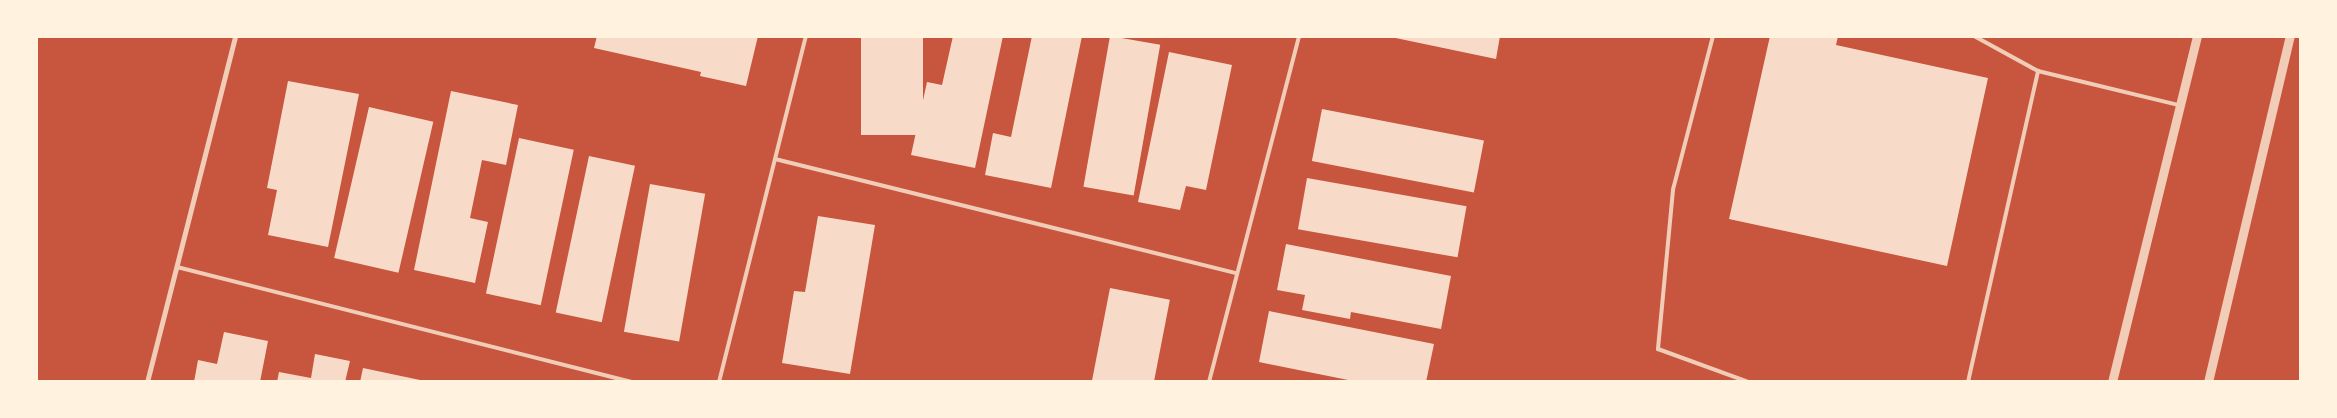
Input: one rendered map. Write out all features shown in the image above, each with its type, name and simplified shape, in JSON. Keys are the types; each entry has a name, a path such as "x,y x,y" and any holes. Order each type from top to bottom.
{"street":[{"path":"147,382 235,36"},
{"path":"2112,382 2197,36"},
{"path":"2208,382 2290,36"}],"lane":[{"path":"719,382 806,36"},
{"path":"1209,382 1299,36"},
{"path":"1712,36 1674,190 1658,349 1748,382"},
{"path":"1974,36 2038,71 2180,105"},
{"path":"1968,382 2038,71"},
{"path":"776,159 1237,273"},
{"path":"177,267 632,382"}],"building":[{"path":"597,36 758,36 746,86 700,76 701,72 594,48"},
{"path":"861,36 923,36 923,135 861,135"},
{"path":"953,36 1003,36 975,168 911,155 927,82 942,85"},
{"path":"1032,36 1082,36 1051,188 985,175 993,133 1011,137"},
{"path":"1110,36 1160,45 1134,196 1083,187"},
{"path":"1386,36 1500,36 1496,59"},
{"path":"1770,36 1838,36 1836,45 1988,78 1947,266 1729,219"},
{"path":"1169,52 1232,65 1206,190 1186,186 1180,210 1138,202"},
{"path":"288,81 359,94 328,247 268,235 277,190 267,188"},
{"path":"451,91 518,105 506,165 482,160 470,218 488,222 475,283 414,270"},
{"path":"369,107 433,122 398,273 334,258"},
{"path":"1322,109 1484,140 1474,193 1312,161"},
{"path":"519,138 574,150 541,305 486,294"},
{"path":"589,156 635,166 602,322 556,313"},
{"path":"1307,178 1467,206 1458,257 1298,229"},
{"path":"650,184 705,194 679,341 624,332"},
{"path":"818,216 875,225 850,374 782,363 794,291 805,292"},
{"path":"1286,244 1451,276 1441,329 1351,312 1350,319 1302,310 1305,295 1277,290"},
{"path":"1110,288 1170,300 1154,382 1092,382"},
{"path":"1269,311 1434,344 1426,382 1358,382 1259,362"},
{"path":"224,332 268,341 260,382 194,382 198,360 217,364"},
{"path":"315,354 350,361 345,382 277,382 279,372 311,378"},
{"path":"363,368 420,380 419,382 360,382"}]}
